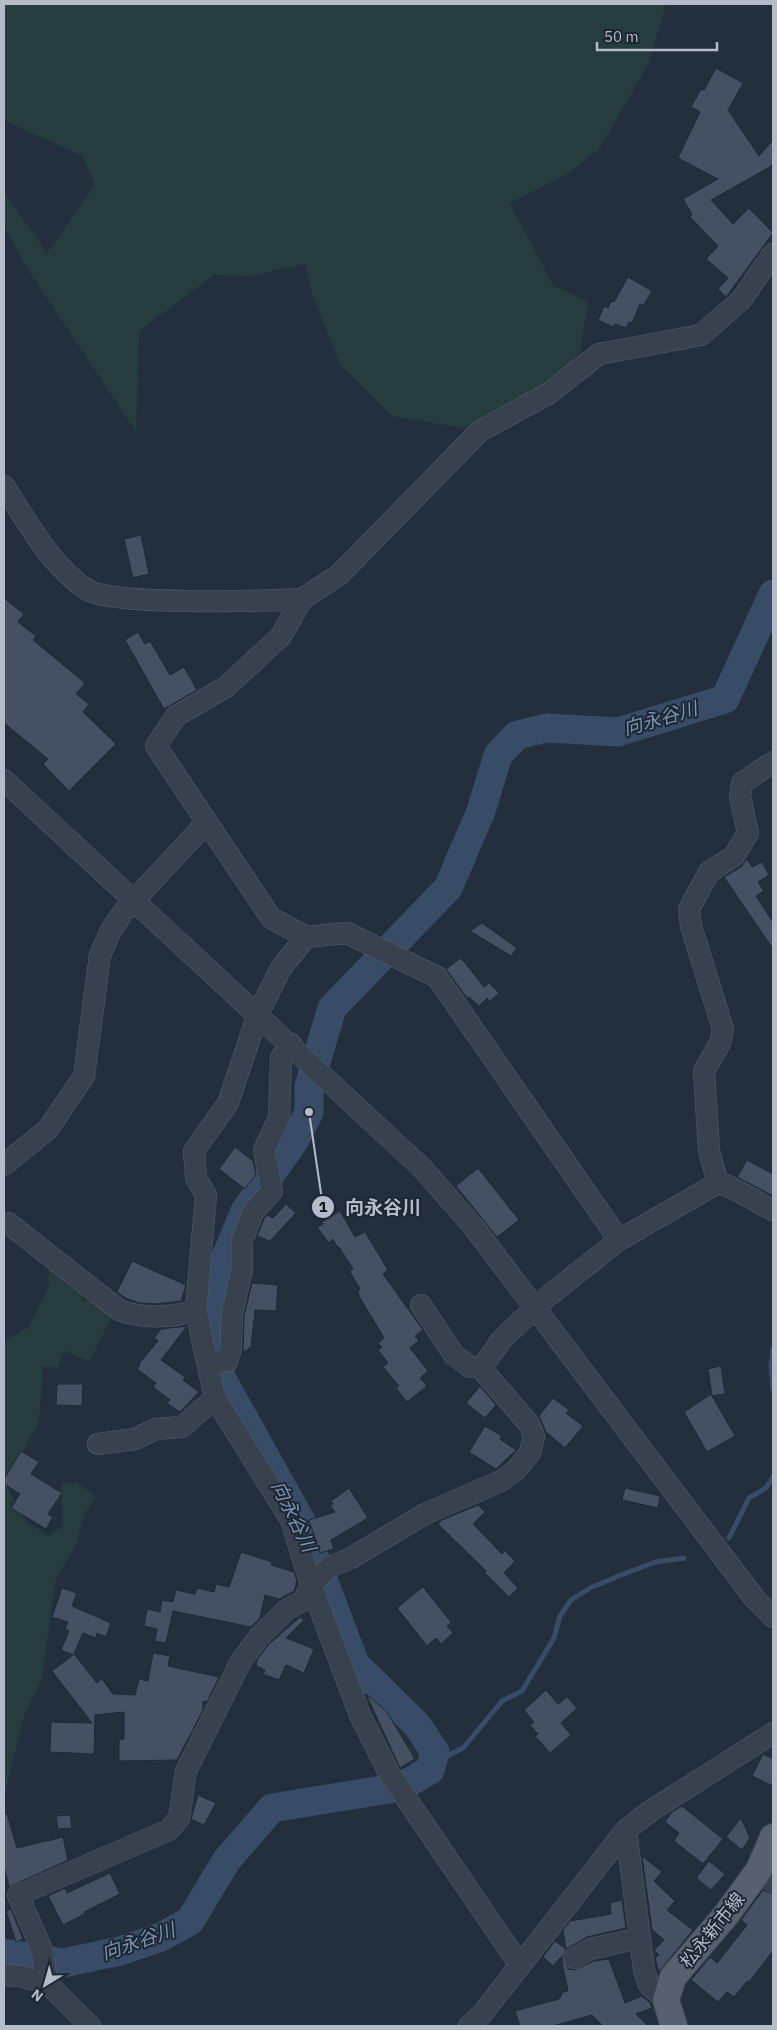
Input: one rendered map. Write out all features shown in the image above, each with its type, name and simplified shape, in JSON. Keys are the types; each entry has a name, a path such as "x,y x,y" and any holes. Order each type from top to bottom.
{"main road":[{"name":"松永新市線","path":"666,2000 673,1977 726,1915 766,1876 773,1837"},
{"path":"666,2000 674,2026"}],"street":[{"path":"619,1240 437,977 348,933 306,937 271,918 156,746 176,716 226,687 281,636 302,599 339,575 480,431 548,394 599,354 702,335 741,300 773,254"},
{"path":"4,486 62,570 88,591 127,599 302,599"},
{"path":"718,1183 709,1151 704,1071 720,1042 723,1029 691,926 689,909 709,872 734,856 748,833 740,797 742,783 773,762"},
{"path":"4,780 333,1083 422,1168 474,1226 756,1599 773,1617"},
{"path":"4,1165 48,1129 84,1076 100,955 111,930 135,900 207,822"},
{"path":"306,937 281,968 258,1014 228,1103 194,1152 196,1178 206,1195 196,1310 215,1398 292,1520 311,1585 360,1715 389,1773 519,1964"},
{"path":"207,1362 227,1362 231,1349 232,1314 242,1270 242,1241 253,1212 272,1191 264,1150 279,1118 281,1058 293,1046"},
{"path":"90,2026 46,1978 42,1950 18,1896 169,1830 180,1818 186,1771 241,1662 266,1630 286,1610 304,1600 311,1585 330,1567 351,1558 425,1514 501,1481 516,1470 530,1453 534,1436 529,1424 485,1373 485,1363 502,1339 535,1309 619,1240 718,1183 725,1184 749,1199 773,1210"},
{"path":"4,1224 8,1223 119,1310 135,1316 187,1313 196,1310"},
{"path":"421,1305 454,1355 470,1367 485,1367"},
{"path":"98,1444 135,1439 156,1428 182,1426 215,1398"},
{"path":"469,2026 482,2014 519,1964 626,1830 650,1812 773,1733"},
{"path":"626,1830 644,1970 649,1984 666,2000"},
{"path":"574,1958 590,1948 640,1938"},
{"path":"4,1975 46,1978"}],"green space":[{"path":"4,4 666,4 648,65 600,148 570,172 510,203 553,285 588,302 580,353 552,382 474,430 392,416 340,364 312,294 306,264 250,276 214,275 139,331 136,432 30,273 4,227 4,192 47,253 95,185 82,156 4,120"},
{"path":"49,1258 83,1283 82,1301 98,1299 114,1311 90,1361 64,1351 58,1368 43,1366 39,1421 6,1484 23,1518 48,1536 63,1526 61,1483 78,1483 96,1497 84,1514 76,1545 56,1579 41,1681 25,1714 4,1797 4,1342 28,1327 49,1287"}],"building":[{"path":"716,68 743,83 728,110 759,156 773,140 773,163 770,167 711,200 733,224 749,208 773,233 726,297 718,289 728,278 706,259 718,246 690,217 692,214 683,199 718,179 678,158 700,112 691,107 701,89 704,90"},
{"path":"628,277 652,291 643,306 640,304 632,323 629,322 626,328 615,324 613,327 598,320 604,306 608,308 611,301 614,302"},
{"path":"141,535 149,574 133,578 124,539"},
{"path":"4,598 24,614 18,622 36,636 33,640 85,683 76,694 89,704 83,712 116,744 69,791 43,764 48,759 4,723"},
{"path":"138,632 145,644 150,641 170,675 184,667 197,690 164,709 125,640"},
{"path":"747,859 752,867 762,862 769,875 758,882 764,891 756,896 773,922 773,949 724,877 741,867"},
{"path":"482,923 517,948 511,956 470,931"},
{"path":"461,958 484,987 489,983 499,993 490,1001 487,998 479,1006 469,997 467,998 446,969"},
{"path":"235,1147 253,1161 256,1174 245,1189 219,1169"},
{"path":"747,1160 773,1174 773,1196 737,1177"},
{"path":"478,1168 519,1220 497,1237 456,1186"},
{"path":"286,1204 296,1213 270,1241 257,1236 267,1215 273,1218"},
{"path":"340,1211 355,1237 365,1232 388,1270 383,1274 423,1330 415,1336 419,1341 410,1348 428,1371 420,1378 427,1386 407,1402 396,1388 399,1386 383,1367 388,1363 378,1350 382,1347 378,1343 384,1338 359,1296 358,1291 360,1289 350,1272 353,1269 333,1239 329,1243 317,1227"},
{"path":"132,1261 186,1285 181,1301 157,1304 140,1303 127,1299 117,1292"},
{"path":"252,1283 278,1285 276,1311 255,1310 251,1348 248,1348 248,1351 243,1351 244,1316"},
{"path":"187,1326 161,1360 185,1377 183,1380 199,1392 180,1412 167,1403 170,1400 153,1387 156,1383 137,1369 158,1341 154,1338 161,1329"},
{"path":"721,1366 725,1394 712,1396 708,1369"},
{"path":"57,1384 83,1384 82,1406 56,1405"},
{"path":"480,1386 496,1405 485,1418 466,1403"},
{"path":"711,1394 735,1436 707,1452 684,1412"},
{"path":"553,1398 569,1410 566,1413 583,1426 565,1448 546,1432 539,1416"},
{"path":"485,1426 502,1436 500,1439 516,1450 496,1469 469,1452"},
{"path":"21,1451 39,1462 31,1474 62,1493 48,1514 53,1517 46,1529 11,1508 20,1494 4,1484 4,1479"},
{"path":"349,1488 368,1518 331,1540 334,1549 320,1553 309,1520 335,1512 330,1505 333,1504 331,1501"},
{"path":"625,1488 660,1496 658,1508 622,1500"},
{"path":"478,1505 485,1512 473,1524 502,1554 505,1551 515,1561 504,1573 518,1588 509,1597 485,1573 486,1571 438,1524 442,1520"},
{"path":"241,1552 272,1562 271,1565 294,1572 297,1581 294,1591 279,1599 265,1595 260,1618 251,1627 173,1611 166,1643 155,1641 157,1629 144,1626 147,1609 160,1612 162,1600 173,1602 176,1590 195,1594 197,1588 214,1592 216,1584 229,1587"},
{"path":"423,1587 451,1622 447,1626 453,1633 441,1644 436,1638 427,1646 397,1608"},
{"path":"62,1588 77,1593 72,1606 111,1623 106,1637 97,1633 96,1638 83,1633 74,1654 97,1683 102,1679 113,1694 135,1695 139,1679 148,1681 153,1653 170,1656 168,1666 219,1677 207,1702 203,1701 203,1710 177,1760 119,1761 119,1739 124,1739 124,1712 95,1715 94,1754 50,1752 51,1722 92,1723 52,1671 73,1655 61,1650 69,1631 65,1629 68,1622 52,1617"},
{"path":"300,1617 304,1620 286,1638 314,1649 304,1673 286,1665 279,1680 263,1674 265,1670 256,1666 257,1660 268,1645"},
{"path":"546,1690 558,1704 567,1697 577,1708 561,1723 571,1735 550,1753 535,1736 538,1734 530,1725 534,1722 524,1710"},
{"path":"366,1694 387,1712 415,1759 400,1768"},
{"path":"763,1754 773,1759 773,1786 752,1776"},
{"path":"198,1795 216,1803 204,1825 191,1819"},
{"path":"682,1806 723,1839 703,1864 674,1841 679,1833 665,1822 672,1812"},
{"path":"4,1814 7,1814 17,1848 63,1837 68,1860 9,1887 4,1866"},
{"path":"70,1815 72,1828 58,1829 56,1816"},
{"path":"741,1818 750,1838 742,1850 726,1837"},
{"path":"642,1856 662,1872 654,1881 675,1901 667,1910 693,1930 659,1972 655,1958 659,1955 654,1950 664,1940 652,1930"},
{"path":"709,1861 725,1874 711,1890 696,1878"},
{"path":"110,1873 120,1894 63,1925 48,1896 65,1888 67,1893"},
{"path":"763,1890 773,1894 773,1951 749,1982 747,1981 734,1997 727,1992 718,2002 691,1980 710,1957 717,1963 747,1925 741,1920"},
{"path":"622,1900 626,1928 587,1937 566,1949 563,1930 570,1921 611,1914 610,1903"},
{"path":"11,1909 23,1939 16,1942 6,1911"},
{"path":"555,1941 566,1949 562,1958 568,1969 574,1970 594,1961 609,1959 625,2003 642,1996 650,2003 652,2008 636,2014 648,2026 603,2026 592,2015 553,2026 520,2026 515,2011 559,1999 563,1992 568,1991 561,1957 553,1966 543,1957"}],"waterway":[{"name":"向永谷川","path":"4,1953 63,1963 120,1951 161,1937 190,1921 226,1861 272,1808 401,1787 430,1770 435,1752 417,1725 355,1664 301,1521 220,1376 219,1313 226,1257 245,1211 294,1141 309,1112 309,1086 332,1008 448,888 481,811 498,755 517,735 547,728 618,732 725,699 773,594"},
{"path":"773,1348 771,1367 773,1389"},
{"path":"729,1538 749,1498 766,1488 773,1477"},
{"path":"430,1770 446,1757 464,1747 502,1701 522,1691 554,1638 560,1616 571,1600 590,1588 655,1562 684,1558"}],"place":[{"name":"向永谷川","path":"309,1112"}]}
